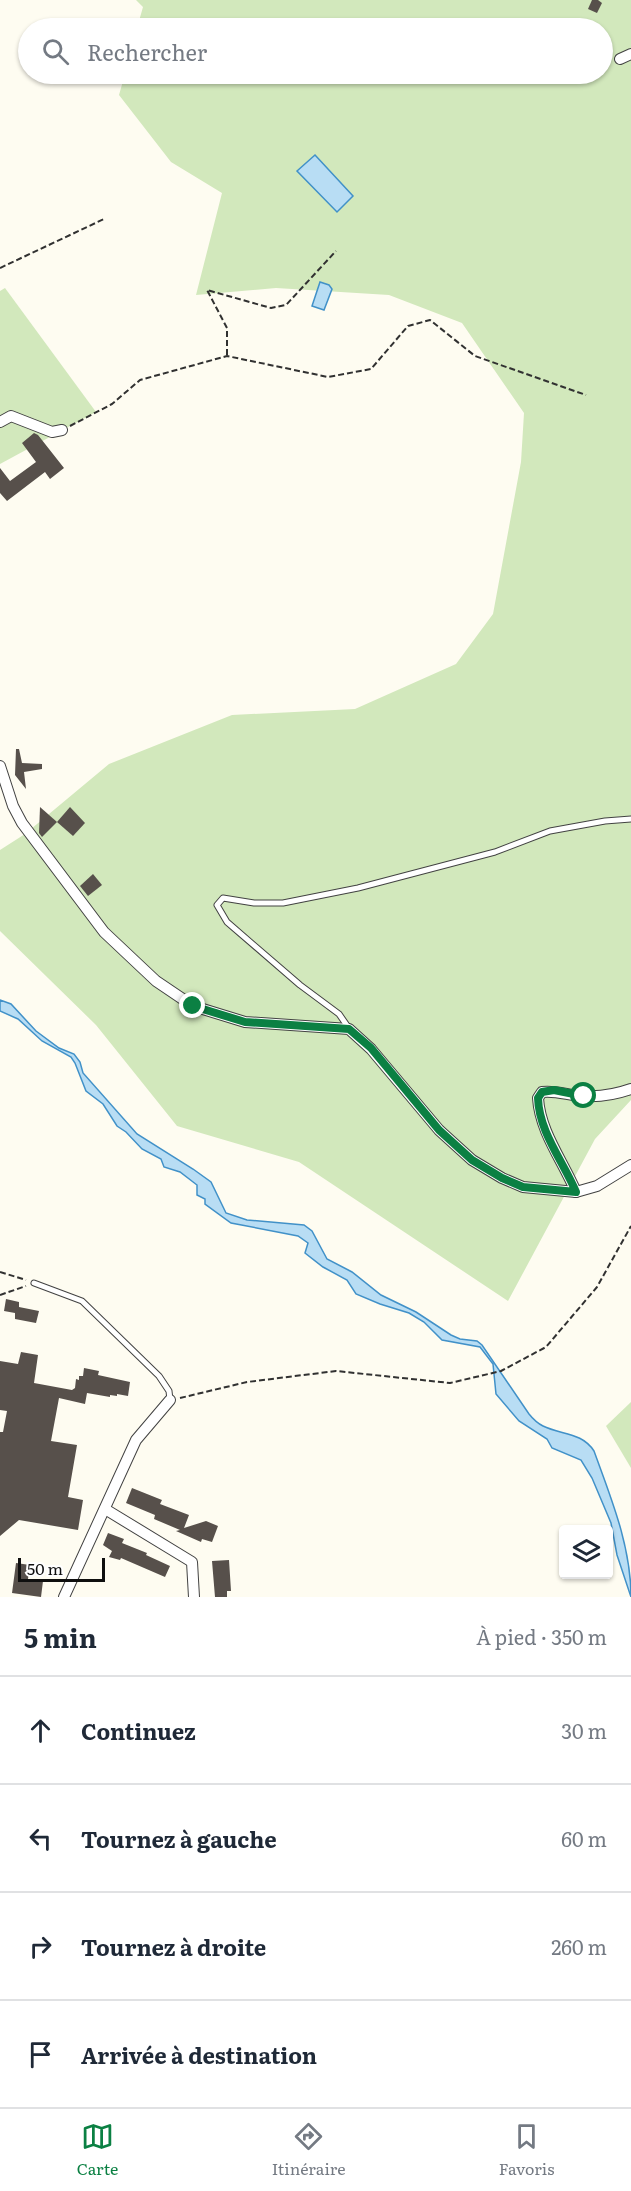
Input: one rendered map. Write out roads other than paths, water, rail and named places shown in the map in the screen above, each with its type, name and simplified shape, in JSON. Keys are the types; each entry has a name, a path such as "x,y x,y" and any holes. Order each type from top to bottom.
{"street":[{"path":"620,59 631,54"},
{"path":"0,422 12,416 52,432 62,430"},
{"path":"0,766 17,815 104,932 156,981 193,1006 245,1022 349,1029 371,1048 439,1130 472,1160 502,1178 523,1187 576,1192 597,1186 631,1165"},
{"path":"576,1192 566,1168 543,1128 538,1110 538,1098 542,1092 554,1090 584,1096 631,1089"},
{"path":"64,1597 136,1440 170,1400"},
{"path":"105,1509 192,1562 194,1597"}],"lane":[{"path":"349,1029 339,1014 300,985 227,922 217,905 223,898 254,903 284,903 358,888 483,855 550,831 605,821 631,819"},
{"path":"34,1283 82,1301 159,1376 169,1391 170,1400"}],"water":[{"path":"315,155 353,196 337,212 297,171"},
{"path":"320,282 329,285 332,289 324,310 312,306"},
{"path":"0,1000 11,1004 36,1031 59,1048 74,1054 80,1062 83,1073 137,1134 211,1182 226,1213 247,1220 304,1225 312,1231 327,1259 352,1272 381,1295 416,1312 451,1335 460,1339 477,1341 482,1345 529,1414 537,1422 550,1429 584,1440 594,1451 624,1541 631,1597 617,1555 613,1525 592,1478 581,1460 552,1448 547,1439 519,1421 496,1394 493,1364 480,1347 442,1340 424,1322 409,1313 356,1294 347,1280 323,1267 305,1253 308,1243 298,1236 231,1223 205,1204 205,1199 197,1195 197,1185 180,1172 164,1167 161,1159 142,1149 117,1126 103,1104 86,1091 71,1057 42,1041 18,1019 0,1011"}]}
